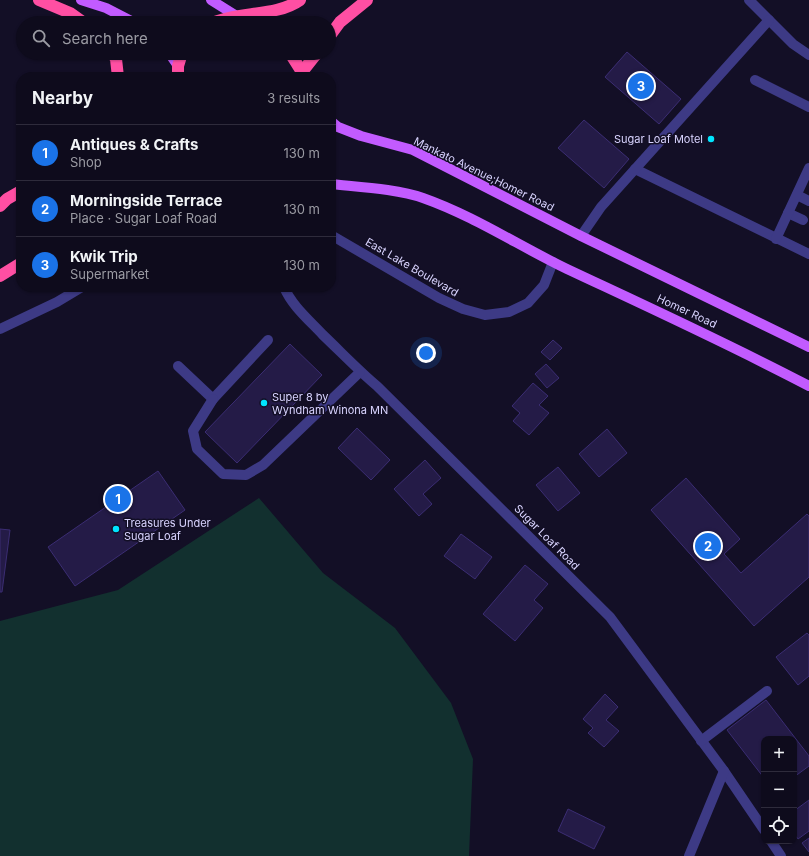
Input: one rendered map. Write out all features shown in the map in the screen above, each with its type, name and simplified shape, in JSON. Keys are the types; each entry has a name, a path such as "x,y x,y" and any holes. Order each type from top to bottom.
{"highway":[{"path":"39,0 73,16"},
{"path":"235,16 253,14 293,5 300,0"},
{"path":"336,27 340,22 367,0"},
{"path":"116,60 117,72"},
{"path":"178,72 181,60"},
{"path":"294,60 302,72"},
{"path":"304,72 312,60"},
{"path":"0,208 7,199 16,194"},
{"path":"0,208 16,202"},
{"path":"0,276 16,266"}],"main road":[{"path":"81,0 106,8 121,16"},
{"path":"211,0 235,16"},
{"path":"172,60 178,72"},
{"name":"Mankato Avenue;Homer Road","path":"336,125 361,136 413,150 581,236"},
{"path":"336,185 422,198 479,222 553,262"},
{"name":"Homer Road","path":"581,236 809,347"},
{"name":"Homer Road","path":"553,262 737,348 809,386"}],"street":[{"path":"749,0 793,44 809,55"},
{"path":"581,236 601,207 769,20"},
{"path":"755,80 809,107"},
{"path":"635,169 809,254"},
{"path":"776,239 796,195 808,174"},
{"path":"796,195 809,200"},
{"path":"788,213 803,220"},
{"name":"East Lake Boulevard","path":"336,238 439,298 463,310 485,315 509,312 528,302 544,285 553,262"},
{"path":"0,329 57,302 74,292"},
{"name":"Sugar Loaf Road","path":"286,292 288,297 360,372 377,386 610,617 724,771 761,826"},
{"path":"268,340 213,399 192,431 197,450 223,474 246,475 263,465 360,372"},
{"path":"178,366 213,399"},
{"path":"702,741 767,691"},
{"path":"688,856 724,771"},
{"path":"773,844 781,856"}],"green space":[{"path":"259,498 323,573 395,628 451,703 473,759 469,856 0,856 0,621 118,590"}],"building":[{"path":"627,52 681,99 659,124 605,77"},
{"path":"584,120 629,159 604,188 558,148"},
{"path":"553,340 562,348 550,360 541,352"},
{"name":"Super 8 by Wyndham Winona MN","path":"290,344 322,375 237,463 205,432"},
{"path":"546,364 559,378 547,388 535,374"},
{"path":"533,383 548,396 539,405 549,413 529,435 513,421 520,413 512,406"},
{"path":"357,428 390,460 371,480 338,448"},
{"path":"607,429 627,453 599,477 579,454"},
{"path":"425,460 441,478 423,494 432,504 419,516 394,489"},
{"path":"558,467 580,493 558,511 536,485"},
{"name":"Treasures Under Sugar Loaf","path":"158,471 185,510 75,586 48,547"},
{"path":"686,478 740,539 724,554 741,573 807,514 809,516 809,577 754,626 651,510"},
{"path":"0,529 10,530 2,592 0,592"},
{"path":"461,534 492,557 475,579 444,556"},
{"path":"525,565 548,584 534,600 543,608 515,641 483,614"},
{"path":"807,633 809,635 809,676 798,685 776,657"},
{"path":"605,694 618,707 606,720 619,731 604,747 588,733 593,728 583,719"},
{"path":"766,700 794,736 761,736 761,774 727,730"},
{"path":"797,740 809,756 809,766 797,775"},
{"path":"809,800 809,831 798,839 797,838 797,809"},
{"path":"568,809 605,827 594,849 558,831"},
{"path":"809,838 809,852 802,843"}],"place":[{"name":"Kwik Trip","path":"641,86"},
{"name":"Sugar Loaf Motel","path":"711,139"},
{"name":"Super 8 by Wyndham Winona MN","path":"264,403"},
{"name":"Antiques & Crafts","path":"118,499"},
{"name":"Treasures Under Sugar Loaf","path":"116,529"},
{"name":"Morningside Terrace","path":"708,546"}]}
